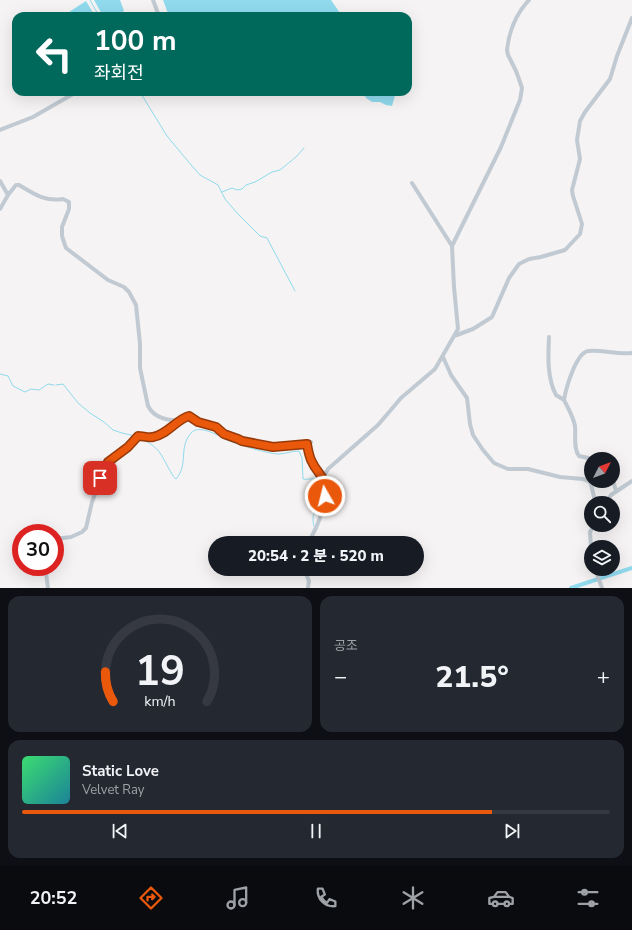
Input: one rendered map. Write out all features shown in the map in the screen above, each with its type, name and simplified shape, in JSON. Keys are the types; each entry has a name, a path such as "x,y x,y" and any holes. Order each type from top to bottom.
{"street":[{"path":"153,0 158,12"},
{"path":"324,480 328,469 378,425 401,398 432,372 443,357 458,329 452,246 501,147 520,100 522,88 507,50 515,20 529,0"},
{"path":"454,336 473,330 492,317 509,278 519,264 529,259 565,250 580,234 582,224 572,190 580,160 577,140 580,120 584,112 610,79 616,56 632,18"},
{"path":"0,130 32,117 72,96"},
{"path":"0,181 8,194"},
{"path":"412,183 452,246"},
{"path":"0,209 8,194 17,185 46,199 65,199 69,202 69,209 62,227 62,236 66,248 105,278 124,287 129,292 137,310 140,368 148,406 154,414 163,419 181,420"},
{"path":"549,337 551,383 556,395 564,400 572,415 577,454 584,457"},
{"path":"564,400 570,376 585,352 591,351 622,354 632,353"},
{"path":"443,357 451,375 467,398 470,424 473,435 494,463 508,469 528,470 560,477 583,479 589,481 591,484 594,496"},
{"path":"64,538 71,537 82,532 86,528 92,502 100,478 108,462 128,447 138,436 158,436 189,416 198,422 216,427 228,436 259,445 273,447 309,443 312,461 324,480 326,488 318,524 312,536"},
{"path":"612,496 616,491 632,481"},
{"path":"46,576 48,588"},
{"path":"307,576 309,581 308,588"},
{"path":"598,576 602,588"}],"water":[{"path":"94,0 120,0 124,11 122,12 101,12"},
{"path":"163,0 331,0 339,12 168,12"},
{"path":"86,1 93,12 69,12"},
{"path":"365,96 395,96 392,106 380,102 372,102"}],"waterway":[{"path":"90,0 97,12"},
{"path":"142,96 167,136 192,166 200,175 218,185 225,199 238,214 260,236 267,238 295,291"},
{"path":"222,192 232,188 237,190 242,189 246,185 255,182 272,172 280,170 296,157 304,148"},
{"path":"0,374 8,376 13,386 25,392 31,389 39,390 48,384 54,385"},
{"path":"56,385 63,384 78,403 113,430 135,436"},
{"path":"139,438 158,450 176,479 182,468 185,444 191,433 194,431 208,431 229,441 273,454 299,451 302,458 303,479 316,479 321,482 323,486 322,497 313,517 314,526"},
{"path":"571,588 632,568"}],"route":[{"path":"100,478 108,462 128,447 138,436 158,436 173,427 183,418 189,416 198,422 216,427 224,434 242,441 273,447 307,444 312,461 324,480 326,488 325,496"}]}
